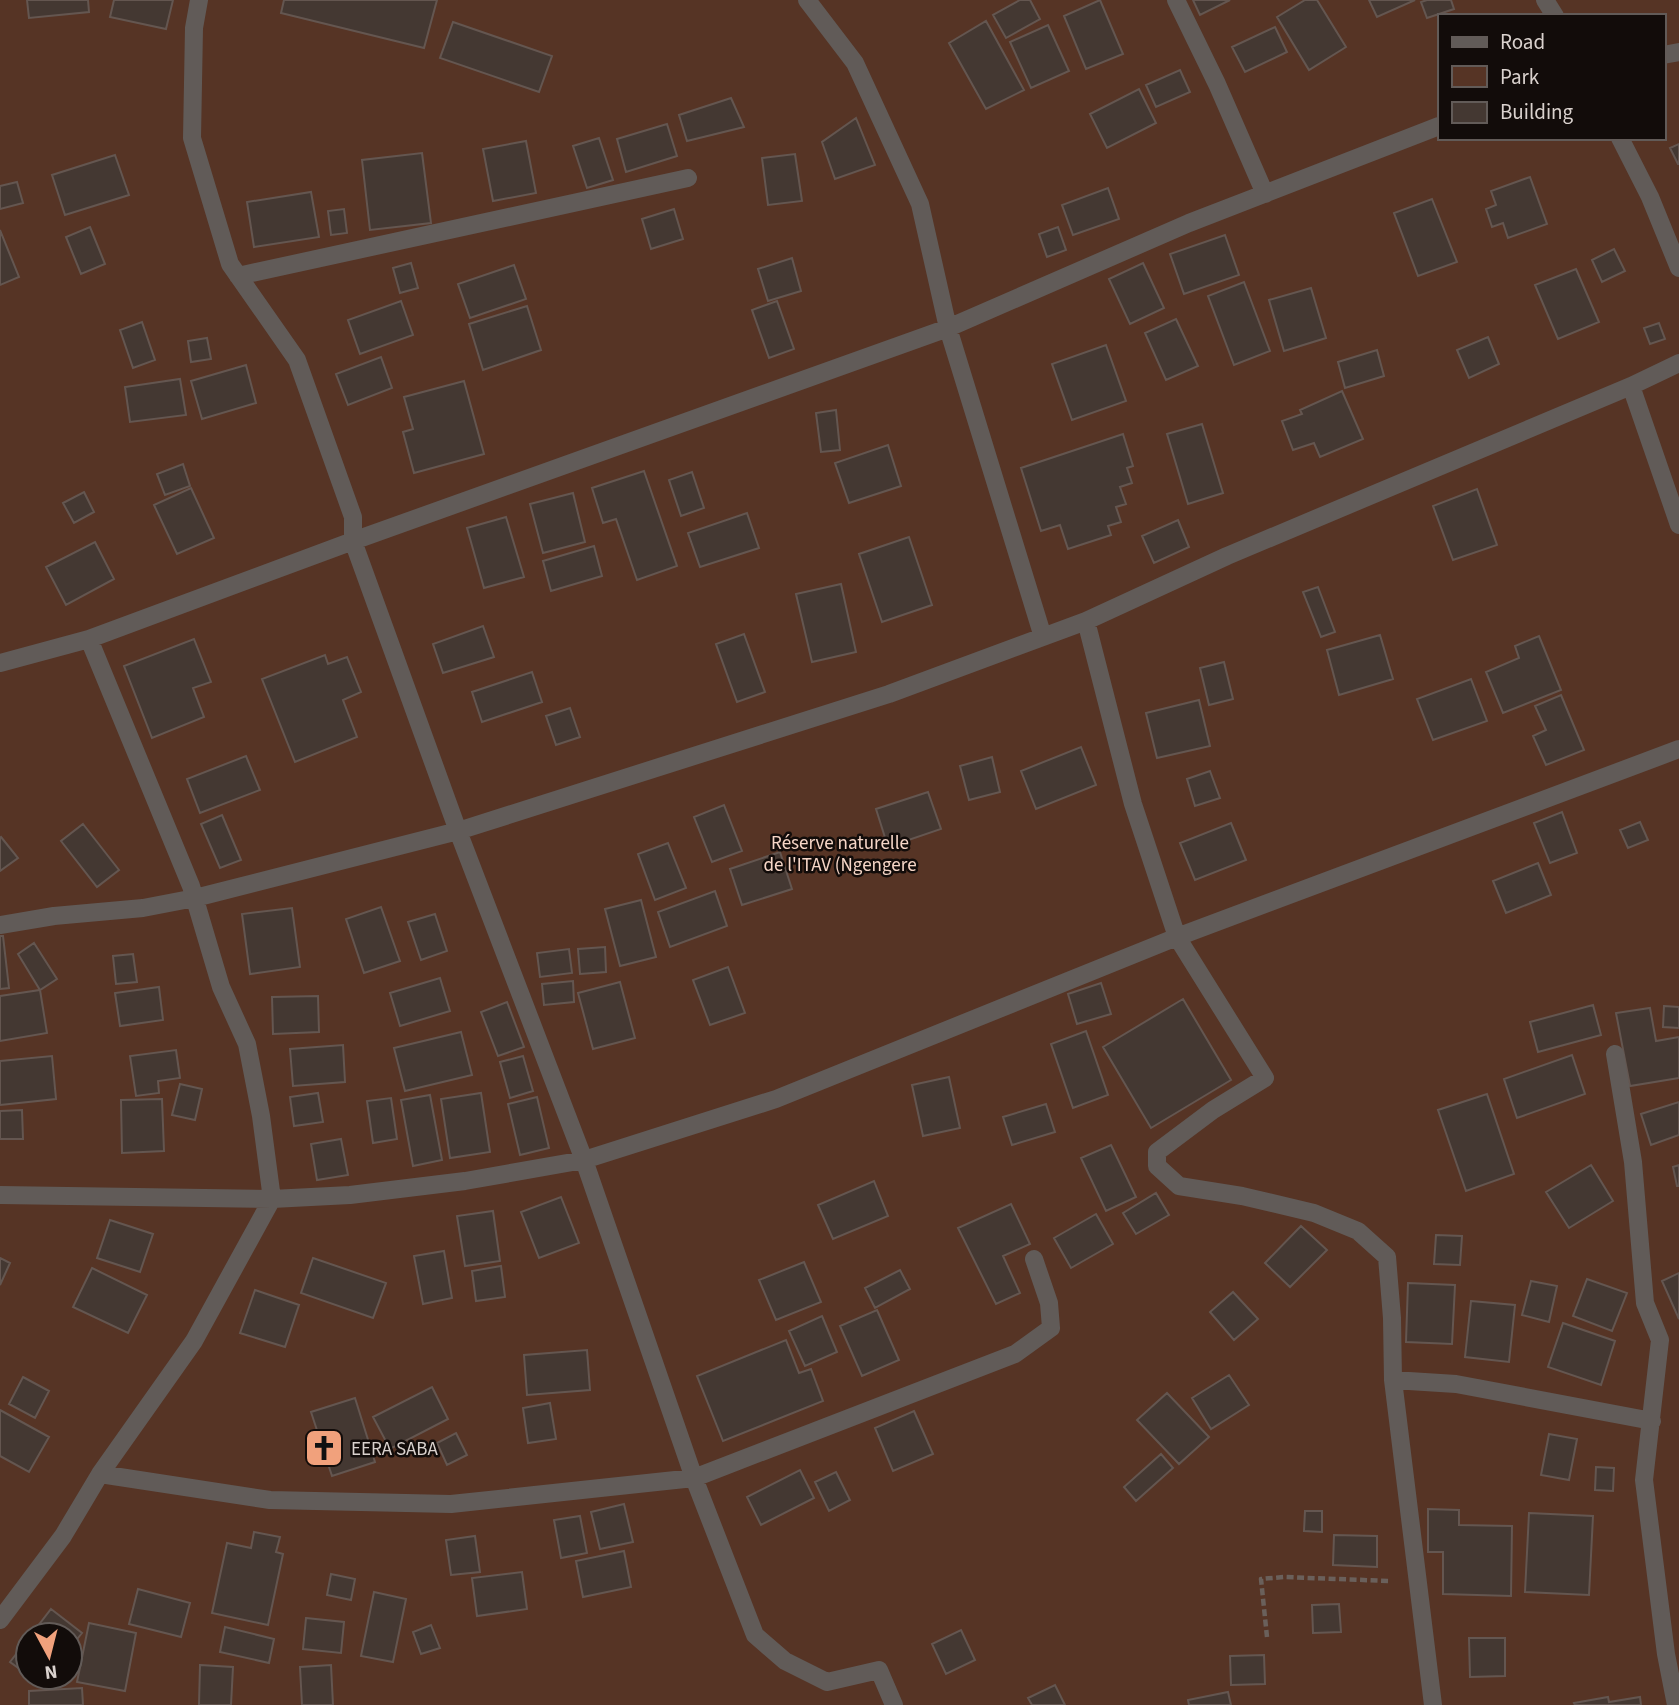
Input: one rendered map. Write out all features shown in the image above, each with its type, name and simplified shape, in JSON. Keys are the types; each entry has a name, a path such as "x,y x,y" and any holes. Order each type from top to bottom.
{"street":[{"path":"199,0 194,28 192,138 230,264 297,360 353,517 353,541 458,831 584,1160 694,1478 755,1635 785,1661 827,1682 879,1670 894,1705"},
{"path":"807,0 855,63 920,204 948,328 1043,637"},
{"path":"1176,0 1217,84 1265,194"},
{"path":"0,663 89,639 353,541 948,328 1189,223 1438,126"},
{"path":"1621,140 1650,197 1679,268"},
{"path":"238,276 688,178"},
{"path":"0,925 54,916 143,908 195,898 458,831 889,694 1086,621 1227,556 1631,386 1679,363"},
{"path":"1631,386 1679,525"},
{"path":"1086,621 1133,804 1177,937 1265,1077 1213,1110 1157,1152 1157,1167 1179,1186 1242,1196 1314,1213 1357,1231 1387,1257 1394,1380 1433,1705"},
{"path":"0,1620 63,1536 100,1474 194,1341 272,1199 261,1116 247,1044 221,987 195,898 89,639"},
{"path":"0,1195 272,1199 351,1195 466,1181 584,1160 776,1099 1177,937 1679,749"},
{"path":"1615,1054 1633,1162 1645,1303 1660,1340 1644,1480 1666,1654 1676,1705"},
{"path":"100,1474 270,1500 451,1504 694,1478 1015,1354 1051,1328 1049,1303 1034,1259"},
{"path":"1394,1380 1456,1384 1652,1421"}],"path":[{"path":"1266,1637 1261,1579 1373,1579 1418,1584"}],"green space":[{"name":"Réserve naturelle de l'ITAV (Ngengere","path":"0,0 1679,0 1679,1705 0,1705"}],"building":[{"path":"27,0 88,0 89,12 29,18"},
{"path":"114,0 173,0 166,29 110,17"},
{"path":"284,0 437,0 424,48 281,13"},
{"path":"1020,0 1030,0 1040,19 1006,38 993,15"},
{"path":"1100,0 1123,54 1086,69 1064,16"},
{"path":"1193,0 1230,0 1200,15"},
{"path":"1305,0 1317,0 1346,47 1309,70 1277,17"},
{"path":"1369,0 1415,0 1377,17"},
{"path":"1451,0 1454,9 1427,18 1421,2"},
{"path":"986,21 1024,90 986,109 949,43"},
{"path":"453,22 552,56 539,92 440,58"},
{"path":"1048,25 1069,71 1031,88 1010,42"},
{"path":"1275,27 1287,52 1245,72 1232,47"},
{"path":"1180,70 1190,92 1156,107 1146,85"},
{"path":"1139,89 1156,123 1107,148 1090,114"},
{"path":"731,98 744,127 687,141 679,115"},
{"path":"856,118 875,165 835,179 822,142"},
{"path":"667,124 677,156 626,172 617,139"},
{"path":"599,138 613,180 587,188 573,146"},
{"path":"526,141 536,193 493,201 483,149"},
{"path":"1679,144 1679,164 1678,164 1670,148"},
{"path":"422,153 431,223 370,230 362,160"},
{"path":"795,154 802,201 768,205 762,158"},
{"path":"115,155 129,195 65,215 52,175"},
{"path":"1530,177 1547,224 1508,238 1503,223 1492,227 1486,209 1496,205 1491,191"},
{"path":"17,182 23,203 0,209 0,186"},
{"path":"1108,188 1119,219 1073,235 1062,205"},
{"path":"311,192 319,237 254,247 247,202"},
{"path":"1432,199 1457,262 1418,276 1394,213"},
{"path":"344,209 347,233 331,235 328,211"},
{"path":"674,209 683,239 651,249 642,219"},
{"path":"90,227 105,264 81,274 66,237"},
{"path":"1058,227 1066,250 1047,257 1039,234"},
{"path":"0,230 19,277 0,285"},
{"path":"1225,235 1239,275 1184,294 1170,254"},
{"path":"1614,249 1625,271 1602,282 1592,260"},
{"path":"792,258 801,291 768,301 758,269"},
{"path":"411,263 418,288 400,293 393,268"},
{"path":"1143,263 1164,308 1130,324 1109,279"},
{"path":"514,265 526,299 470,318 458,284"},
{"path":"1576,269 1599,322 1558,339 1535,285"},
{"path":"1244,282 1270,351 1234,365 1208,296"},
{"path":"1311,288 1326,338 1284,351 1269,300"},
{"path":"401,301 413,335 360,354 348,320"},
{"path":"777,301 794,349 769,358 752,310"},
{"path":"527,306 541,350 483,370 469,324"},
{"path":"1176,319 1198,366 1166,380 1145,333"},
{"path":"142,322 155,360 133,368 120,330"},
{"path":"1659,323 1665,339 1650,344 1644,328"},
{"path":"1488,337 1499,364 1469,378 1457,350"},
{"path":"207,338 211,359 191,362 188,341"},
{"path":"1106,345 1126,401 1072,420 1052,364"},
{"path":"1377,350 1384,376 1345,388 1338,362"},
{"path":"381,357 392,388 348,405 336,374"},
{"path":"246,365 256,403 202,419 191,381"},
{"path":"180,379 186,415 130,422 125,387"},
{"path":"464,381 484,454 414,473 403,432 413,429 404,397"},
{"path":"1342,391 1363,439 1320,457 1314,443 1293,450 1282,421 1302,414 1300,410"},
{"path":"836,410 840,450 821,452 816,413"},
{"path":"1202,424 1223,493 1188,504 1167,434"},
{"path":"1123,434 1133,466 1127,468 1132,483 1120,487 1126,504 1116,507 1121,522 1108,526 1111,535 1068,549 1060,525 1041,531 1021,468"},
{"path":"888,445 901,486 849,503 835,463"},
{"path":"183,464 190,486 165,495 157,474"},
{"path":"644,471 677,566 637,580 616,519 603,523 592,488"},
{"path":"692,472 704,508 681,516 669,480"},
{"path":"191,488 214,538 177,554 154,505"},
{"path":"1477,489 1497,545 1453,560 1433,506"},
{"path":"84,492 94,512 74,523 63,503"},
{"path":"573,493 585,542 543,553 530,504"},
{"path":"747,513 759,548 700,567 688,533"},
{"path":"506,517 524,577 484,588 467,528"},
{"path":"1178,520 1189,547 1154,563 1142,536"},
{"path":"909,537 932,605 882,622 859,554"},
{"path":"95,542 114,579 66,605 46,567"},
{"path":"594,546 602,576 551,591 543,561"},
{"path":"841,584 856,652 812,662 796,594"},
{"path":"1318,587 1335,632 1321,637 1303,592"},
{"path":"483,626 494,657 443,673 433,644"},
{"path":"744,634 765,692 737,702 716,644"},
{"path":"1380,635 1393,679 1339,695 1327,650"},
{"path":"1539,636 1561,690 1503,713 1486,672 1519,658 1515,646"},
{"path":"194,639 211,682 193,688 204,717 152,738 124,666"},
{"path":"325,655 328,664 347,657 361,692 343,700 357,737 295,762 262,679"},
{"path":"1224,662 1233,699 1209,705 1200,668"},
{"path":"532,672 542,702 482,722 472,692"},
{"path":"1471,679 1487,721 1433,740 1417,699"},
{"path":"1561,695 1584,750 1546,765 1533,736 1546,730 1535,706"},
{"path":"1199,700 1210,746 1157,758 1146,713"},
{"path":"570,708 580,737 556,745 546,716"},
{"path":"1081,747 1096,785 1036,809 1021,771"},
{"path":"246,756 260,790 200,813 187,779"},
{"path":"992,757 1000,792 969,800 960,766"},
{"path":"1210,771 1220,798 1195,806 1187,779"},
{"path":"928,792 941,829 888,847 876,809"},
{"path":"724,805 742,851 712,862 694,817"},
{"path":"1562,812 1577,853 1550,863 1534,823"},
{"path":"222,815 241,860 220,868 201,824"},
{"path":"1640,822 1648,840 1628,848 1620,830"},
{"path":"1231,823 1246,860 1195,880 1180,843"},
{"path":"83,824 119,870 97,887 61,841"},
{"path":"0,838 18,858 0,871"},
{"path":"668,843 686,888 655,900 638,854"},
{"path":"780,852 792,889 742,905 730,869"},
{"path":"1538,863 1551,895 1506,913 1493,881"},
{"path":"715,891 727,926 670,947 658,912"},
{"path":"641,900 656,957 620,966 605,909"},
{"path":"381,907 400,961 364,973 346,919"},
{"path":"292,908 300,967 250,974 242,914"},
{"path":"435,914 447,951 421,960 408,922"},
{"path":"0,936 3,936 9,988 0,989"},
{"path":"34,943 57,979 40,990 18,954"},
{"path":"605,947 606,972 580,974 578,949"},
{"path":"569,949 572,973 540,977 537,953"},
{"path":"133,954 137,982 116,984 113,956"},
{"path":"728,967 745,1013 710,1025 693,980"},
{"path":"440,978 450,1011 400,1026 390,993"},
{"path":"573,981 574,1002 544,1005 542,984"},
{"path":"620,982 635,1038 593,1049 578,993"},
{"path":"1101,983 1111,1014 1077,1024 1068,994"},
{"path":"159,987 163,1020 120,1026 115,993"},
{"path":"40,990 47,1033 0,1041 0,996"},
{"path":"318,996 319,1032 273,1034 272,997"},
{"path":"1183,999 1231,1080 1151,1128 1103,1047"},
{"path":"507,1002 524,1047 498,1056 481,1012"},
{"path":"1593,1005 1601,1035 1538,1052 1530,1022"},
{"path":"1664,1006 1679,1007 1679,1028 1663,1027"},
{"path":"1650,1008 1656,1041 1679,1037 1679,1078 1630,1086 1616,1013"},
{"path":"1086,1031 1108,1095 1073,1108 1051,1044"},
{"path":"461,1032 472,1075 405,1091 394,1048"},
{"path":"343,1045 345,1082 293,1086 290,1049"},
{"path":"176,1050 180,1078 158,1081 159,1093 136,1096 130,1056"},
{"path":"1572,1055 1585,1094 1517,1118 1504,1079"},
{"path":"52,1056 56,1099 0,1105 0,1061"},
{"path":"523,1056 533,1091 510,1098 500,1062"},
{"path":"949,1077 960,1128 923,1136 912,1085"},
{"path":"180,1084 202,1089 195,1120 172,1115"},
{"path":"318,1093 323,1122 294,1126 290,1097"},
{"path":"481,1093 490,1152 450,1158 441,1099"},
{"path":"1487,1094 1514,1174 1466,1191 1438,1110"},
{"path":"430,1095 442,1160 413,1166 401,1100"},
{"path":"537,1097 549,1148 520,1155 508,1104"},
{"path":"391,1098 397,1139 373,1143 367,1101"},
{"path":"162,1099 164,1151 122,1153 121,1100"},
{"path":"1679,1102 1679,1135 1651,1145 1641,1114"},
{"path":"1046,1104 1055,1132 1012,1145 1003,1117"},
{"path":"22,1110 23,1139 0,1139 0,1111"},
{"path":"341,1139 348,1175 317,1180 311,1144"},
{"path":"1111,1145 1136,1197 1106,1211 1081,1158"},
{"path":"1591,1165 1613,1201 1569,1228 1546,1192"},
{"path":"1679,1165 1679,1186 1677,1186 1673,1167"},
{"path":"874,1181 888,1216 833,1239 818,1205"},
{"path":"1156,1193 1169,1215 1136,1234 1123,1213"},
{"path":"561,1197 579,1243 539,1258 521,1212"},
{"path":"1011,1204 1030,1244 1003,1256 1020,1293 996,1304 958,1228"},
{"path":"493,1211 500,1261 465,1266 457,1216"},
{"path":"1096,1214 1113,1244 1071,1268 1054,1238"},
{"path":"110,1220 153,1234 140,1272 97,1258"},
{"path":"1301,1226 1327,1250 1290,1287 1265,1263"},
{"path":"1436,1235 1462,1236 1460,1265 1434,1264"},
{"path":"444,1251 452,1298 423,1304 414,1256"},
{"path":"0,1258 10,1263 0,1285"},
{"path":"313,1258 386,1283 373,1318 301,1293"},
{"path":"804,1262 821,1302 776,1320 759,1280"},
{"path":"501,1266 505,1297 476,1301 472,1271"},
{"path":"92,1268 147,1295 128,1333 73,1307"},
{"path":"900,1270 910,1289 875,1308 865,1288"},
{"path":"1679,1273 1679,1319 1662,1281"},
{"path":"1587,1279 1627,1293 1612,1331 1573,1316"},
{"path":"1531,1281 1557,1286 1549,1322 1522,1315"},
{"path":"1408,1283 1455,1285 1452,1344 1406,1342"},
{"path":"255,1290 299,1305 285,1347 240,1333"},
{"path":"1233,1292 1258,1319 1234,1340 1210,1312"},
{"path":"1471,1301 1515,1305 1509,1362 1465,1357"},
{"path":"877,1310 899,1360 862,1376 840,1326"},
{"path":"822,1316 837,1352 805,1366 789,1331"},
{"path":"1563,1323 1615,1341 1601,1385 1548,1367"},
{"path":"786,1340 799,1373 811,1369 823,1401 723,1441 697,1376"},
{"path":"587,1350 590,1390 527,1395 524,1355"},
{"path":"1229,1375 1249,1405 1211,1429 1192,1398"},
{"path":"23,1377 49,1391 35,1418 9,1404"},
{"path":"432,1387 448,1419 390,1449 373,1417"},
{"path":"1167,1393 1209,1437 1179,1464 1137,1420"},
{"path":"355,1398 375,1462 332,1476 311,1412"},
{"path":"550,1403 556,1439 528,1443 523,1408"},
{"path":"0,1410 49,1437 29,1472 0,1456"},
{"path":"914,1411 933,1454 893,1471 875,1428"},
{"path":"456,1433 467,1455 447,1465 437,1443"},
{"path":"1549,1434 1577,1439 1569,1480 1541,1475"},
{"path":"1161,1454 1173,1468 1136,1501 1124,1487"},
{"path":"1596,1467 1614,1468 1613,1491 1595,1490"},
{"path":"800,1470 814,1498 761,1525 747,1497"},
{"path":"836,1472 850,1500 829,1511 815,1482"},
{"path":"624,1504 633,1542 600,1549 591,1512"},
{"path":"1428,1509 1459,1510 1459,1525 1512,1526 1511,1596 1443,1594 1443,1552 1428,1552"},
{"path":"1305,1511 1322,1511 1322,1532 1304,1531"},
{"path":"1529,1513 1593,1516 1589,1595 1525,1592"},
{"path":"580,1516 587,1553 561,1558 554,1520"},
{"path":"254,1532 280,1537 276,1552 283,1554 268,1625 212,1613 227,1543 251,1548"},
{"path":"1334,1535 1377,1536 1377,1567 1333,1565"},
{"path":"475,1536 480,1572 451,1575 446,1540"},
{"path":"624,1551 631,1587 583,1597 576,1561"},
{"path":"522,1572 527,1609 477,1616 472,1578"},
{"path":"331,1574 355,1579 351,1600 327,1595"},
{"path":"138,1589 190,1603 181,1637 129,1624"},
{"path":"374,1592 406,1599 393,1662 361,1656"},
{"path":"1339,1604 1341,1632 1313,1633 1312,1605"},
{"path":"51,1609 66,1621 42,1621"},
{"path":"306,1618 344,1622 341,1653 303,1649"},
{"path":"89,1623 136,1633 125,1691 84,1683 84,1648"},
{"path":"431,1625 440,1648 421,1654 413,1632"},
{"path":"225,1627 274,1639 269,1663 220,1652"},
{"path":"961,1630 975,1660 946,1674 932,1644"},
{"path":"1469,1638 1505,1638 1505,1676 1470,1677"},
{"path":"1264,1655 1265,1684 1231,1685 1230,1656"},
{"path":"200,1665 233,1667 231,1705 199,1705"},
{"path":"331,1665 333,1705 302,1705 300,1667"},
{"path":"1055,1685 1065,1705 1032,1705 1028,1698"},
{"path":"29,1691 82,1691 83,1705 29,1705"},
{"path":"1228,1692 1231,1705 1189,1705 1188,1700"},
{"path":"1608,1697 1609,1702 1640,1697 1641,1705 1574,1703"}],"place":[{"name":"EERA SABA","path":"324,1448"}]}
